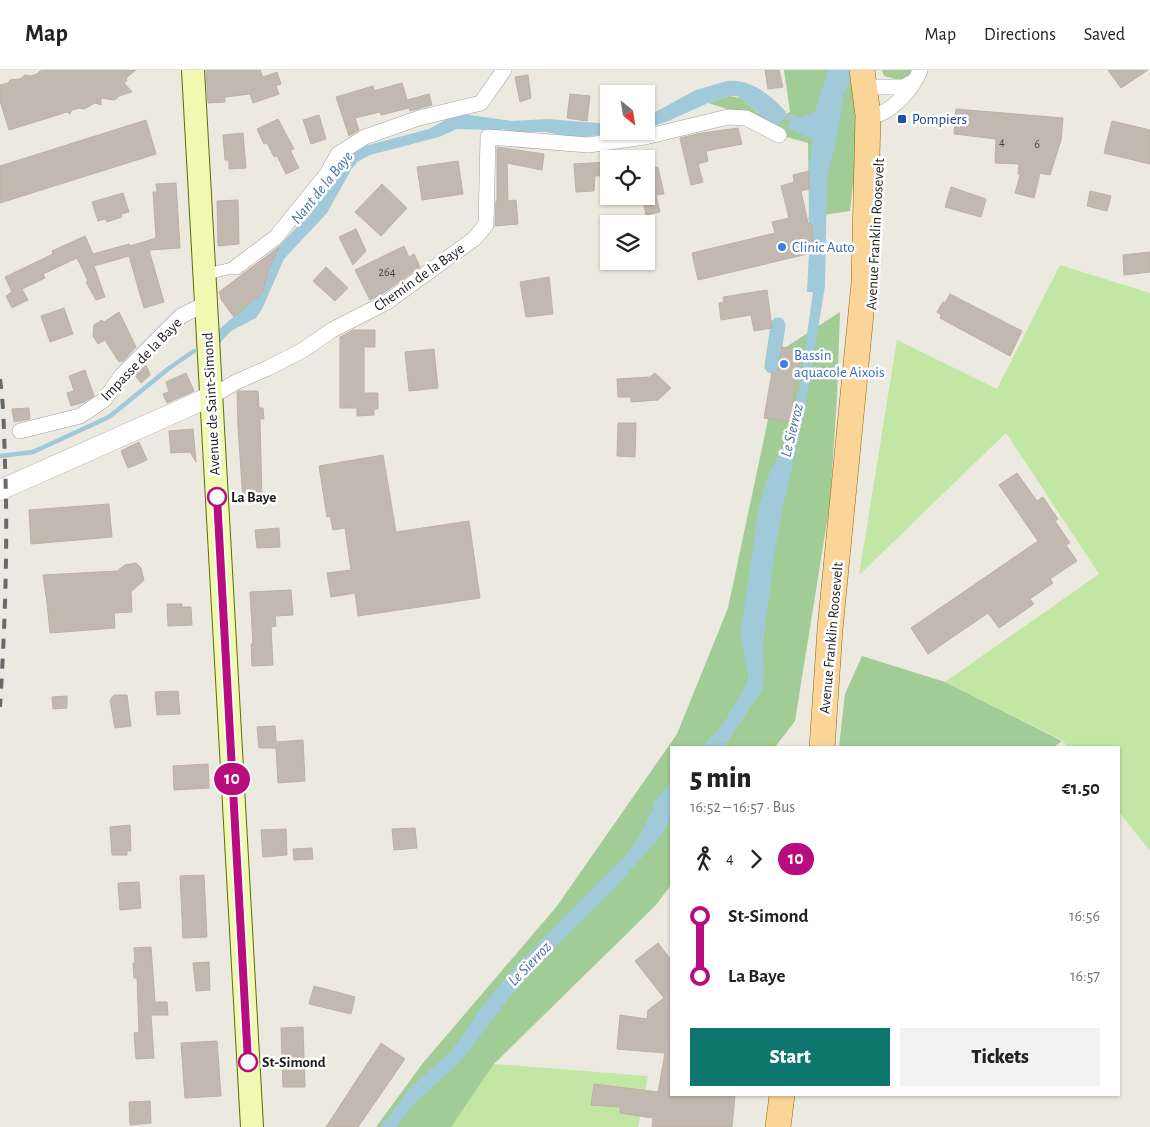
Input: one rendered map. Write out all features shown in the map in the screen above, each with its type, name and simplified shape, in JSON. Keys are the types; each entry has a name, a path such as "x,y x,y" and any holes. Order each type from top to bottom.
{"main road":[{"name":"Avenue de Saint-Simond","path":"193,70 252,1127"},
{"name":"Avenue Franklin Roosevelt","path":"823,737 842,627 874,283 880,114 871,76"},
{"name":"Avenue Franklin Roosevelt","path":"823,737 830,629 864,283 868,115 871,76"},
{"path":"778,1127 782,1096"}],"street":[{"path":"204,275 236,268 276,236 327,174 338,154 365,137 419,118 481,103 504,70"},
{"path":"871,76 903,87 918,74"},
{"path":"880,114 891,110 918,74"},
{"name":"Chemin de la Baye","path":"0,490 212,396 236,382 294,354 332,330 388,302 480,232 486,225 488,137 588,145 645,137 728,116 746,118 779,135"},
{"name":"Impasse de la Baye","path":"20,431 80,416 104,400 122,375 181,316 205,304"}],"green space":[{"path":"784,70 848,70 854,90 859,132 850,211 809,217 808,143 779,135 737,112 708,103 729,96 741,98 758,113 784,115 790,112"},
{"path":"882,70 922,70 907,82 884,76"},
{"path":"1060,265 1150,293 1150,851 1120,813 1120,746 1067,746 1062,740 945,682 1099,574 1006,433 859,575 897,340 997,389"},
{"path":"840,312 830,503 795,721 776,746 670,746 670,886 656,905 494,1064 451,1127 376,1127 423,1063 557,906 677,734 728,608 783,349"},
{"path":"862,656 945,682 1062,741 1055,746 839,746 845,694"},
{"path":"494,1064 648,1076 638,1127 451,1127"}],"water":[{"name":"Le Sierroz","path":"828,70 857,70 844,93 837,137 827,177 825,286 805,409 775,550 764,634 763,688 725,746 704,746 725,721 747,683 748,676 741,631 759,505 770,471 784,449 799,390 813,292 807,292 809,253 812,252 812,224 809,223 808,217 812,139 787,128 792,115 800,118 815,111"},
{"path":"727,81 736,81 760,89 786,112 780,125 764,118 741,98 729,96 655,125 655,112 696,90"},
{"path":"462,114 511,121 548,119 600,123 600,135 575,138 546,132 514,132 502,129 500,134 493,130 457,129 439,137 370,155 357,162 327,213 284,259 262,309 256,318 231,331 220,343 218,330 262,293 276,249 316,207 312,201 346,156 361,147 429,129 449,118"},
{"name":"Le Sierroz","path":"670,783 670,821 658,839 612,891 545,957 508,999 460,1062 413,1105 397,1127 381,1127 408,1090 452,1050 483,1005 518,964 626,855 639,837 653,809 654,802"}],"building":[{"path":"136,70 126,78 127,81 124,83 132,92 119,96 115,100 101,98 101,105 95,103 84,109 72,110 70,114 67,112 9,130 0,101 0,85 8,83 10,80 20,79 25,75 30,76 40,71"},
{"path":"206,70 260,70 263,77 277,72 281,84 276,86 279,94 253,103 250,94 225,97 225,102 208,103"},
{"path":"765,70 779,70 783,87 768,89"},
{"path":"1108,70 1148,70 1121,88"},
{"path":"528,75 531,98 520,102 515,77"},
{"path":"402,83 407,100 429,94 432,105 410,111 409,108 381,115 380,112 355,118 359,130 349,136 336,97 373,86 374,91"},
{"path":"570,94 590,96 587,121 567,118"},
{"path":"956,109 1063,118 1061,140 1050,175 1040,173 1034,198 1015,193 1020,175 1018,174 1019,164 995,163 996,139 954,134"},
{"path":"319,115 326,139 311,144 303,120"},
{"path":"278,119 294,149 290,150 299,168 286,174 277,156 274,157 267,143 264,144 257,129"},
{"path":"146,120 156,154 0,203 0,166"},
{"path":"1112,121 1150,130 1150,164 1104,153"},
{"path":"738,128 742,144 706,151 708,161 698,164 703,182 691,185 680,138"},
{"path":"243,133 246,168 229,169 229,160 225,160 223,135"},
{"path":"497,147 544,154 542,170 507,163 508,201 516,200 518,224 495,226"},
{"path":"458,161 463,194 422,200 417,167"},
{"path":"600,163 600,176 595,176 594,191 576,192 574,164"},
{"path":"658,167 664,194 656,195 660,212 646,215 644,205 655,205 655,168"},
{"path":"809,171 809,189 801,191 808,223 812,224 812,253 698,280 692,253 775,233 772,222 789,218 781,186 794,182 793,175"},
{"path":"176,183 180,248 149,250 164,302 144,308 129,256 94,266 105,297 96,300 86,282 88,281 77,258 43,274 45,278 22,289 28,300 12,308 6,296 12,292 5,277 53,254 52,251 85,236 93,254 156,238 153,192 157,192 156,184"},
{"path":"382,184 407,208 381,236 355,212"},
{"path":"951,187 986,199 981,217 945,207"},
{"path":"1090,191 1111,196 1107,211 1087,206"},
{"path":"123,193 129,212 121,214 122,217 107,222 105,219 98,221 92,202"},
{"path":"238,200 239,244 218,246 217,201"},
{"path":"356,229 366,251 353,265 339,237"},
{"path":"280,246 267,273 262,293 234,317 220,298 219,292"},
{"path":"404,246 409,257 414,254 420,267 382,294 370,300 355,270"},
{"path":"1150,252 1150,272 1124,275 1123,255"},
{"path":"326,267 348,288 335,301 313,281"},
{"path":"549,277 553,314 526,317 520,282"},
{"path":"767,290 772,328 754,331 751,315 721,320 719,303 724,302 723,297"},
{"path":"950,294 1022,331 1010,356 940,318 941,315 937,312"},
{"path":"64,308 73,334 50,342 41,316"},
{"path":"119,312 136,347 123,361 119,362 105,340 98,344 93,336 94,325 102,320 104,322"},
{"path":"353,330 375,330 375,347 364,347 364,393 378,393 378,409 374,409 374,415 357,416 357,408 340,408 340,337"},
{"path":"782,347 802,351 790,422 764,418 772,372 777,373"},
{"path":"434,349 438,388 409,391 405,352"},
{"path":"146,365 150,375 141,383 135,375"},
{"path":"85,370 94,396 84,402 71,406 67,393 74,391 69,376"},
{"path":"186,373 194,391 167,403 163,394 169,392 166,382"},
{"path":"655,373 671,388 658,400 631,402 631,397 618,397 617,379 650,377"},
{"path":"258,391 259,408 263,408 264,419 260,419 262,500 243,501 238,427 237,392"},
{"path":"29,408 30,419 14,422 12,409"},
{"path":"618,423 636,423 635,457 617,456"},
{"path":"193,429 196,462 190,452 171,453 169,431"},
{"path":"139,442 147,460 128,468 121,451"},
{"path":"383,455 396,532 469,521 480,598 358,616 355,593 331,597 327,573 351,570 345,528 333,530 330,516 327,517 319,466"},
{"path":"1017,473 1037,501 1043,497 1058,519 1055,521 1070,543 1066,545 1077,561 1050,579 1053,583 1030,599 1034,604 999,628 988,613 928,654 911,628 1038,541 999,485"},
{"path":"109,504 112,537 31,544 29,510"},
{"path":"279,528 280,547 257,548 255,530"},
{"path":"136,563 141,568 144,580 131,592 132,612 114,613 115,628 50,633 43,575 117,571 125,565"},
{"path":"291,590 293,615 275,616 276,626 271,627 273,665 252,666 251,644 253,644 250,592"},
{"path":"167,604 182,604 182,607 191,607 192,625 168,626"},
{"path":"178,691 180,714 157,715 155,692"},
{"path":"114,695 127,695 131,726 115,728 110,700"},
{"path":"67,696 67,708 53,709 52,697"},
{"path":"275,726 276,742 303,740 305,781 278,783 276,748 259,748 257,727"},
{"path":"208,764 209,788 174,790 173,766"},
{"path":"130,825 131,851 127,851 127,855 112,855 110,827"},
{"path":"415,828 417,848 394,850 392,829"},
{"path":"286,829 287,855 263,857 261,830"},
{"path":"312,848 313,859 294,860 293,849"},
{"path":"204,875 207,937 183,938 180,876"},
{"path":"139,882 141,908 120,910 118,883"},
{"path":"658,943 670,959 670,1096 735,1096 732,1127 652,1127 653,1118 620,1113 620,1107 591,1105 594,1084 658,1092 665,1053 617,1049 620,1015 647,1019 648,1010 664,998 635,961"},
{"path":"151,947 155,1002 167,1002 168,1015 151,1015 154,1058 136,1059 134,1033 139,1032 137,978 134,978 133,963 135,963 134,948"},
{"path":"209,962 210,990 196,991 193,963"},
{"path":"314,986 355,997 351,1014 309,1004"},
{"path":"303,1027 305,1087 283,1087 281,1028"},
{"path":"217,1041 221,1096 185,1098 181,1043"},
{"path":"381,1043 405,1059 358,1127 326,1127"},
{"path":"150,1101 151,1123 130,1125 129,1102"}],"waterway":[{"name":"Nant de la Baye","path":"780,114 796,119"},
{"path":"772,366 778,325"},
{"name":"Nant de la Baye","path":"0,456 33,452 109,417 168,369 194,351"}],"railway":[{"path":"0,379 4,421 6,493 5,615 0,707"}],"bus line":[{"name":"10","path":"217,497 248,1062"}],"place":[{"name":"Pompiers","path":"902,119"},
{"name":"Clinic Auto","path":"782,247"},
{"name":"Bassin aquacole Aixois","path":"784,364"},
{"name":"La Baye","path":"217,497"},
{"name":"St-Simond","path":"248,1062"}]}
